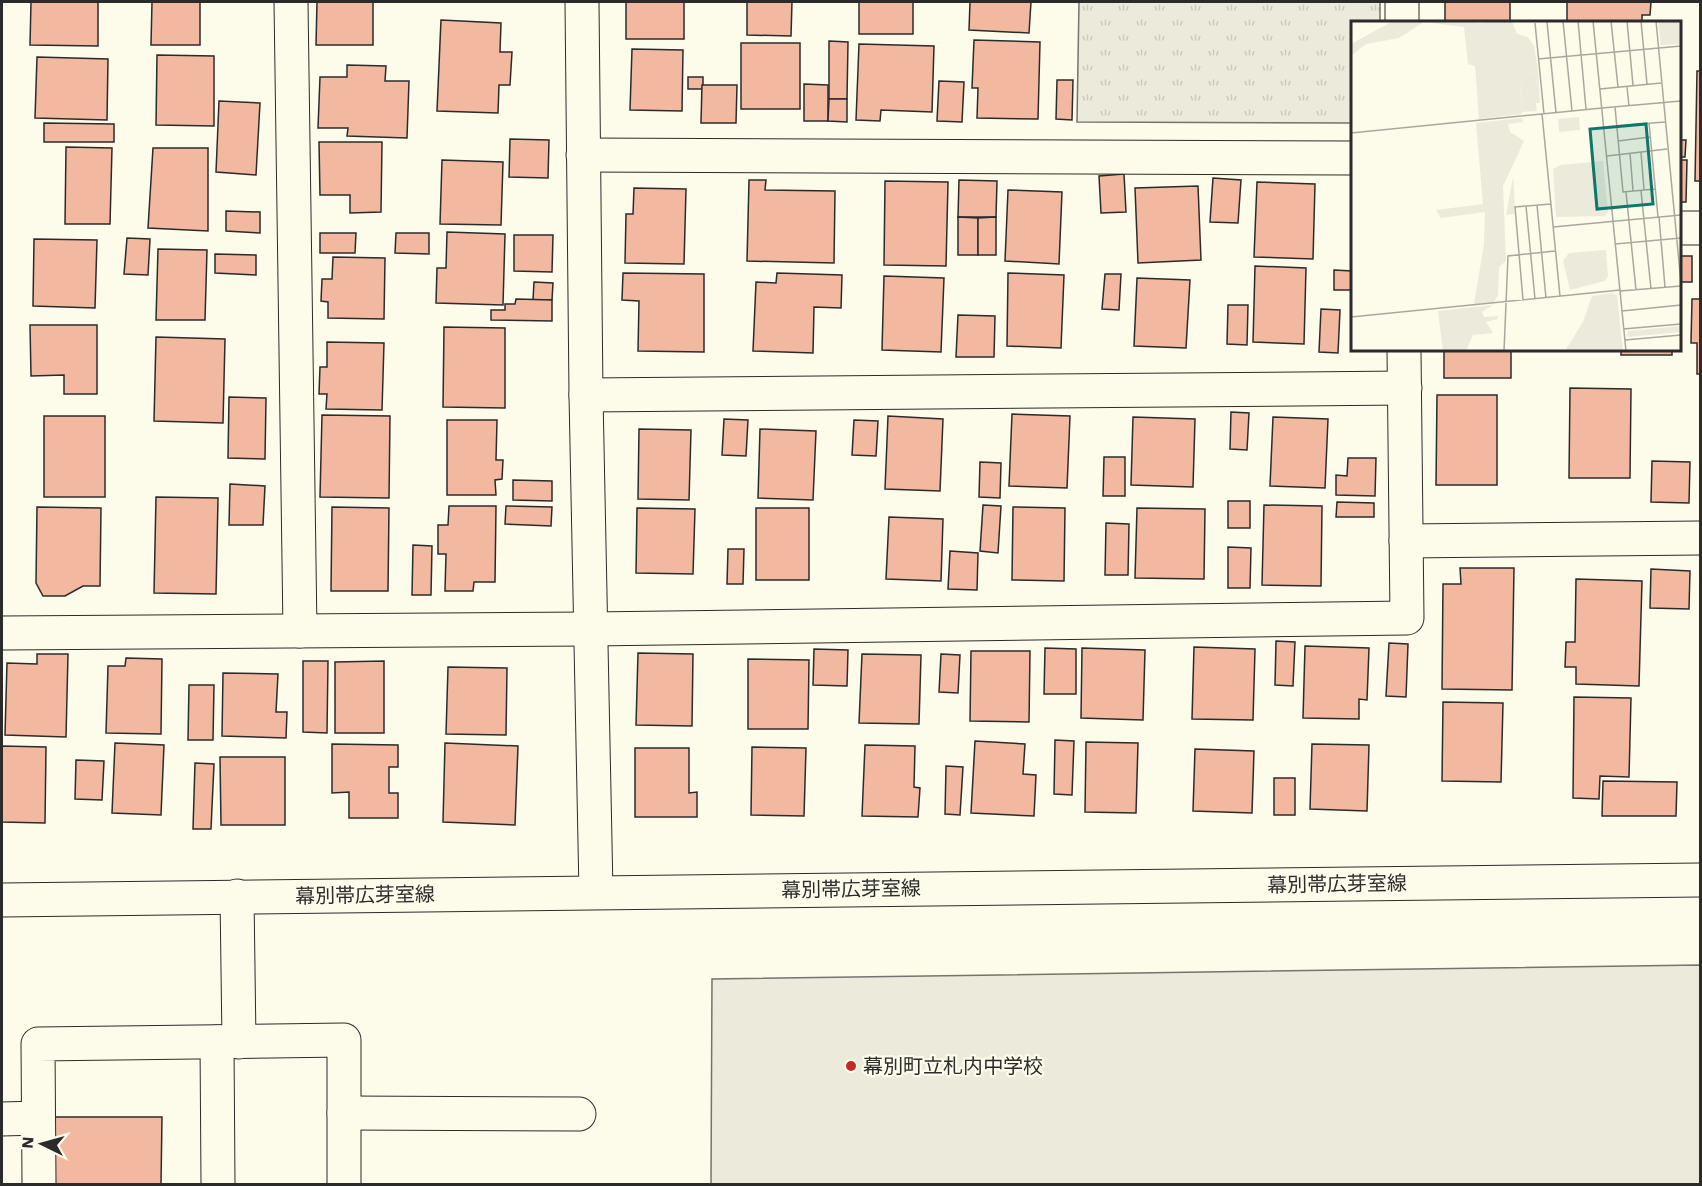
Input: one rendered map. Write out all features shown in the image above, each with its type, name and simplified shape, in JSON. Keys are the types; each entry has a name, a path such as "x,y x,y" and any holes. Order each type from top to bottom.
{"street":[{"path":"291,2 300,631"},
{"path":"582,2 586,395 596,892"},
{"path":"1402,2 1402,21"},
{"path":"583,155 1351,158"},
{"path":"1681,228 1701,228"},
{"path":"2,633 590,629 1407,618 1404,351"},
{"path":"586,395 1405,388"},
{"path":"1406,541 1701,538"},
{"name":"幕別帯広芽室線","path":"2,900 1701,880"},
{"path":"218,1185 237,896"},
{"path":"39,1185 38,1044 344,1040 344,1185"},
{"path":"344,1113 579,1114"},
{"path":"2,1119 39,1118"}],"green space":[{"path":"1079,2 1380,2 1380,21 1351,21 1351,123 1077,122"},
{"path":"1700,965 1700,1184 711,1184 712,979"}],"building":[{"path":"31,2 98,2 98,46 30,45"},
{"path":"152,2 200,2 200,45 151,45"},
{"path":"317,2 373,2 373,45 316,45"},
{"path":"626,2 684,2 684,39 626,39"},
{"path":"747,2 792,2 791,36 747,35"},
{"path":"859,2 913,2 913,34 859,34"},
{"path":"970,2 1031,2 1029,33 969,30"},
{"path":"1445,2 1510,2 1510,21 1445,21"},
{"path":"1567,2 1651,2 1650,15 1642,15 1642,21 1567,21"},
{"path":"441,20 501,23 500,52 512,52 510,85 499,85 498,113 437,111"},
{"path":"974,40 1040,42 1038,119 977,118 978,88 972,88"},
{"path":"829,41 848,42 847,99 829,99"},
{"path":"741,43 800,43 800,109 741,109"},
{"path":"859,44 934,46 932,112 881,110 880,121 856,120"},
{"path":"632,49 683,50 682,111 630,110"},
{"path":"157,55 214,56 214,126 156,125"},
{"path":"37,57 108,59 107,120 35,118"},
{"path":"347,65 386,66 385,81 409,81 407,138 347,136 348,128 318,128 320,77 347,77"},
{"path":"1697,71 1700,71 1700,181 1695,181"},
{"path":"688,77 703,77 703,89 688,89"},
{"path":"1057,80 1073,80 1072,120 1056,119"},
{"path":"939,81 964,82 962,122 937,121"},
{"path":"804,84 828,85 828,121 804,121"},
{"path":"702,85 737,85 736,123 701,123"},
{"path":"829,99 847,99 847,122 828,121"},
{"path":"219,101 260,103 256,175 216,172"},
{"path":"44,123 114,124 114,142 44,142"},
{"path":"510,139 549,140 548,178 509,177"},
{"path":"1681,140 1686,140 1685,157 1681,157"},
{"path":"319,142 382,142 381,212 350,213 350,195 320,195"},
{"path":"66,147 112,148 110,224 65,224"},
{"path":"153,148 208,148 208,231 148,228"},
{"path":"442,160 503,162 501,225 440,224"},
{"path":"1681,160 1687,160 1686,202 1681,202"},
{"path":"1124,174 1126,212 1101,213 1099,176"},
{"path":"1213,178 1241,180 1238,223 1210,222"},
{"path":"749,180 766,180 765,190 835,191 834,263 747,261"},
{"path":"959,180 997,181 996,217 958,217"},
{"path":"885,181 948,182 946,266 884,265"},
{"path":"1257,182 1315,184 1313,259 1254,257"},
{"path":"1198,186 1201,260 1138,263 1135,188"},
{"path":"634,188 686,189 684,264 625,263 626,214 633,214"},
{"path":"1008,190 1062,192 1059,264 1005,261"},
{"path":"226,211 260,212 260,233 226,231"},
{"path":"958,217 978,218 978,255 958,255"},
{"path":"996,217 996,255 978,255 978,218"},
{"path":"447,232 505,234 503,305 436,303 437,268 446,268"},
{"path":"320,233 356,233 355,253 320,253"},
{"path":"396,233 429,233 429,254 395,253"},
{"path":"514,235 553,235 552,272 514,271"},
{"path":"127,238 150,239 148,275 124,274"},
{"path":"34,239 97,240 95,308 33,306"},
{"path":"158,249 207,250 205,320 156,320"},
{"path":"215,254 256,255 256,275 215,273"},
{"path":"1681,256 1692,256 1692,282 1681,282"},
{"path":"333,257 385,258 384,319 328,318 328,302 321,301 322,279 332,279"},
{"path":"1255,266 1306,268 1304,344 1253,342"},
{"path":"1334,270 1351,271 1351,290 1334,290"},
{"path":"623,273 704,274 704,352 638,351 639,301 622,300"},
{"path":"777,273 842,275 841,308 814,307 813,353 753,351 756,282 776,283"},
{"path":"1008,273 1064,275 1061,348 1007,346"},
{"path":"1105,274 1121,274 1119,310 1102,309"},
{"path":"884,276 944,278 941,352 882,350"},
{"path":"1137,278 1190,280 1186,348 1134,346"},
{"path":"534,282 553,283 552,300 533,300"},
{"path":"516,299 552,300 552,321 491,320 491,310 505,310 505,304 515,304"},
{"path":"1692,299 1700,299 1700,374 1697,374 1697,343 1691,343"},
{"path":"1228,305 1248,305 1247,345 1227,344"},
{"path":"1321,309 1340,310 1338,353 1319,352"},
{"path":"958,315 995,316 994,357 956,357"},
{"path":"30,325 97,325 97,394 64,394 64,375 31,376"},
{"path":"444,327 505,328 505,408 443,407"},
{"path":"156,337 225,339 223,423 154,421"},
{"path":"327,342 384,343 382,410 326,409 327,394 319,394 320,367 327,367"},
{"path":"1444,351 1511,351 1511,378 1444,378"},
{"path":"1621,351 1672,351 1672,355 1621,355"},
{"path":"1570,388 1631,389 1630,478 1569,478"},
{"path":"1437,395 1497,395 1497,485 1436,485"},
{"path":"229,397 266,398 265,459 228,458"},
{"path":"1231,412 1249,413 1247,450 1230,449"},
{"path":"1012,414 1070,416 1067,488 1009,486"},
{"path":"322,415 390,416 389,498 320,497"},
{"path":"44,416 105,416 105,497 44,497"},
{"path":"888,416 943,419 940,491 885,489"},
{"path":"1133,417 1195,419 1193,487 1131,485"},
{"path":"1273,417 1328,419 1325,488 1270,486"},
{"path":"724,419 748,420 746,456 722,455"},
{"path":"447,420 497,420 496,460 503,460 502,479 495,480 496,495 447,495"},
{"path":"854,420 878,421 876,456 852,455"},
{"path":"639,429 691,430 689,500 638,499"},
{"path":"760,429 816,431 813,500 758,498"},
{"path":"1104,457 1125,457 1125,496 1103,496"},
{"path":"1348,458 1376,458 1375,496 1336,495 1336,475 1347,476"},
{"path":"1652,461 1690,462 1689,503 1651,502"},
{"path":"980,462 1001,463 1000,498 979,497"},
{"path":"513,480 552,481 552,501 513,500"},
{"path":"230,484 265,486 263,525 229,525"},
{"path":"156,497 218,498 216,594 154,593"},
{"path":"1228,501 1250,501 1250,528 1228,528"},
{"path":"1337,502 1374,503 1374,517 1336,517"},
{"path":"983,505 1001,506 998,553 980,551"},
{"path":"1264,505 1322,506 1321,586 1262,585"},
{"path":"449,506 496,506 495,582 474,582 473,591 445,591 446,554 438,554 438,525 448,525"},
{"path":"506,506 552,507 551,526 505,524"},
{"path":"37,507 101,508 100,586 83,586 65,596 43,596 36,583"},
{"path":"332,507 389,508 388,591 331,591"},
{"path":"1013,507 1065,508 1064,581 1012,580"},
{"path":"637,508 695,509 693,574 636,573"},
{"path":"756,508 809,508 809,580 756,580"},
{"path":"1137,508 1205,509 1204,579 1135,578"},
{"path":"889,517 943,519 941,581 886,579"},
{"path":"1106,523 1129,524 1128,575 1105,575"},
{"path":"413,545 432,546 431,595 412,595"},
{"path":"1228,547 1251,548 1250,588 1228,588"},
{"path":"728,549 744,549 743,584 727,584"},
{"path":"950,551 978,553 977,590 948,589"},
{"path":"1460,568 1514,568 1512,690 1442,689 1443,584 1461,584"},
{"path":"1651,569 1690,571 1689,609 1650,608"},
{"path":"1576,579 1642,581 1639,686 1576,684 1576,667 1565,667 1566,642 1575,642"},
{"path":"1276,641 1295,642 1293,686 1275,685"},
{"path":"1389,643 1408,644 1406,697 1386,696"},
{"path":"1305,646 1369,648 1367,700 1359,699 1359,719 1303,718"},
{"path":"1194,647 1255,649 1253,720 1192,719"},
{"path":"1045,648 1076,649 1076,694 1044,694"},
{"path":"1082,648 1145,650 1143,720 1081,718"},
{"path":"814,649 848,650 847,686 813,685"},
{"path":"971,651 1030,651 1029,722 970,721"},
{"path":"638,653 693,654 692,726 636,725"},
{"path":"37,654 68,654 66,737 5,735 7,663 37,664"},
{"path":"862,654 921,655 919,724 859,723"},
{"path":"941,654 960,655 958,693 939,692"},
{"path":"126,658 162,659 161,734 106,733 108,666 125,666"},
{"path":"748,659 809,660 808,729 748,729"},
{"path":"303,661 328,661 327,733 303,732"},
{"path":"384,661 384,733 335,733 335,662"},
{"path":"448,667 507,668 506,735 446,734"},
{"path":"223,673 278,674 276,712 287,712 286,738 222,736"},
{"path":"189,685 214,685 213,740 188,740"},
{"path":"1574,697 1631,698 1629,777 1600,776 1599,799 1573,798"},
{"path":"1443,702 1503,703 1501,782 1442,781"},
{"path":"1055,740 1074,741 1072,795 1054,794"},
{"path":"975,741 1025,744 1023,774 1036,775 1034,816 971,813"},
{"path":"1086,742 1138,743 1136,813 1085,812"},
{"path":"115,743 164,745 161,815 112,813"},
{"path":"445,743 518,746 515,825 443,822"},
{"path":"332,744 398,745 398,767 389,767 389,793 398,793 398,818 349,818 349,792 332,793"},
{"path":"1312,744 1369,745 1367,811 1310,809"},
{"path":"865,745 915,746 914,787 920,788 918,817 862,816"},
{"path":"2,746 46,747 45,823 2,822"},
{"path":"752,747 806,748 804,816 751,815"},
{"path":"635,748 689,748 689,793 697,792 697,817 635,817"},
{"path":"1195,749 1254,751 1252,813 1193,811"},
{"path":"220,757 285,757 285,825 221,825"},
{"path":"76,760 104,761 102,800 75,799"},
{"path":"195,763 214,764 211,829 193,829"},
{"path":"946,766 963,767 960,815 945,814"},
{"path":"1274,778 1295,778 1295,815 1274,815"},
{"path":"1603,781 1677,782 1676,816 1602,816"},
{"path":"54,1117 162,1117 161,1184 53,1184"}],"place":[{"name":"幕別町立札内中学校","path":"851,1066"}]}
